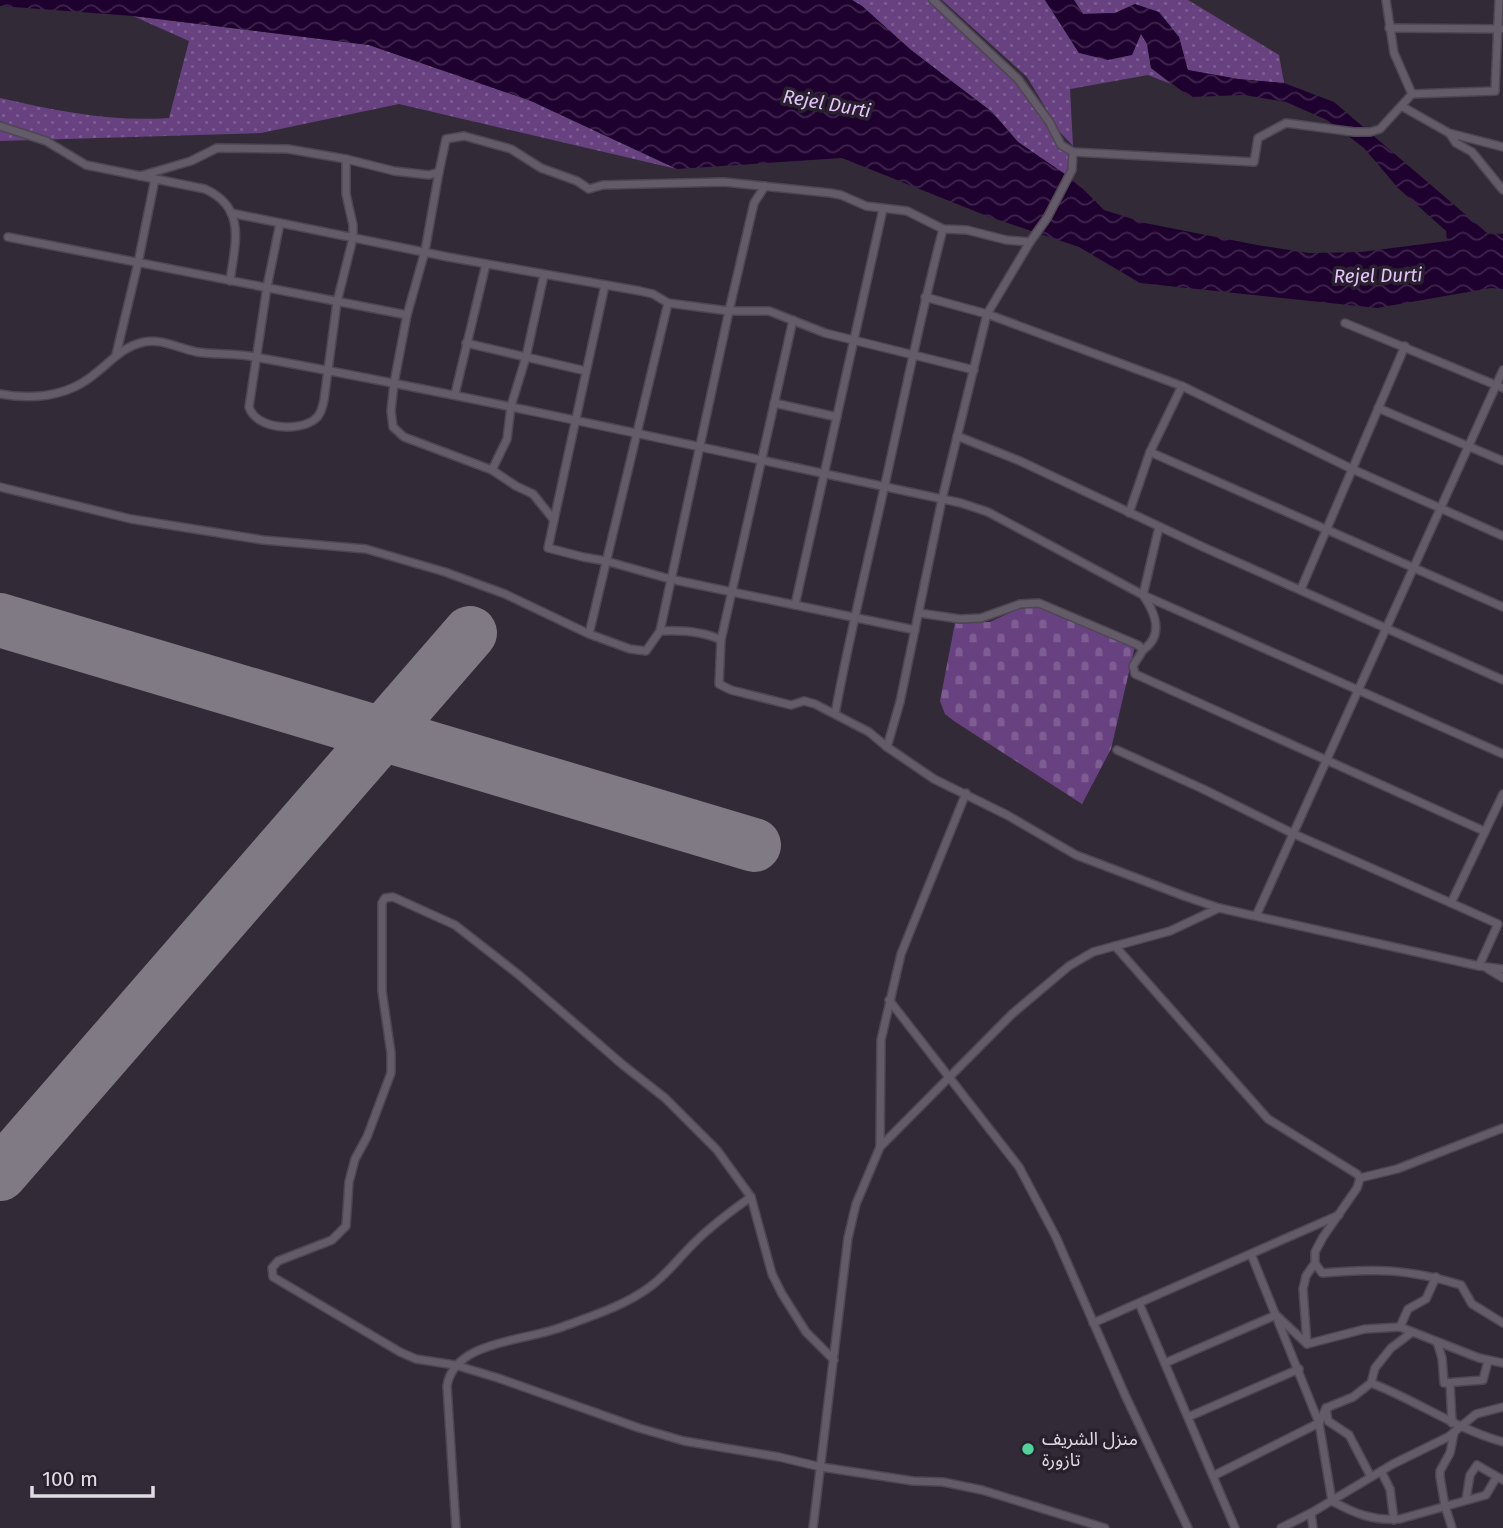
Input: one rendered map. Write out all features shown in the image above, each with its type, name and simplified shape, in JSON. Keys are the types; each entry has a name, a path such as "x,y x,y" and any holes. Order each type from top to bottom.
{"street":[{"path":"933,0 1017,79 1050,123 1061,145 1073,152 1254,162 1258,138 1286,123 1370,132 1380,129 1403,107 1412,94"},
{"path":"1386,0 1394,53 1412,94"},
{"path":"1412,94 1499,90 1499,0"},
{"path":"1389,28 1501,29"},
{"path":"1403,107 1449,133 1503,147"},
{"path":"0,126 46,141 86,165 205,189 219,196 227,203 236,235 230,281"},
{"path":"1449,133 1456,143 1472,152 1503,190"},
{"path":"554,520 533,494 492,470 404,438 393,427 391,411 394,383 407,315 425,251 446,139 464,135 511,149 541,168 577,181 589,189 603,185 724,182 836,193 866,206 907,211 943,229 967,230 1006,240 1030,242"},
{"path":"140,176 191,162 217,148 288,149 394,171 429,175 439,172"},
{"path":"887,747 900,702 942,499 987,314 1047,218 1072,170 1073,152"},
{"path":"280,223 255,357 249,408 252,416 261,422 290,427 315,420 321,412 337,302 353,238 346,194 346,159"},
{"path":"116,355 155,179"},
{"path":"0,487 131,519 264,540 366,549 505,593 589,635 630,649 646,651 660,631 754,204 765,186"},
{"path":"795,606 883,209"},
{"path":"231,213 653,294 668,303 729,312 769,311 825,334 974,370"},
{"path":"835,714 853,618 925,297 943,229"},
{"path":"8,237 407,315"},
{"path":"455,394 486,264"},
{"path":"492,470 507,439 511,406 526,357 544,275"},
{"path":"605,285 548,548 670,579 915,630"},
{"path":"925,297 987,314 1182,386 1352,469 1503,536"},
{"path":"589,635 668,303"},
{"path":"793,320 721,640 719,684 731,691 767,697 779,703 791,705 804,701 815,704 869,732 934,779 966,793 1076,855 1219,908 1503,969"},
{"path":"1345,323 1500,387"},
{"path":"0,394 26,398 49,396 83,382 128,347 152,341 197,352 234,353 455,394 942,499 988,512 1143,595 1503,754"},
{"path":"466,343 586,371"},
{"path":"1301,589 1405,346"},
{"path":"1256,916 1469,446 1500,387 1503,370"},
{"path":"1129,513 1150,453 1182,386"},
{"path":"774,404 837,417"},
{"path":"1378,408 1503,461"},
{"path":"957,436 1020,461 1159,527 1503,680"},
{"path":"1150,453 1503,607"},
{"path":"1159,527 1143,595 1155,615 1156,631 1150,645 1143,650 1133,666 1135,674 1484,831"},
{"path":"919,613 960,619 981,618 1020,604 1039,603 1134,642 1143,650"},
{"path":"660,631 699,633 721,640"},
{"path":"1117,750 1294,834 1499,924 1481,966"},
{"path":"813,1528 852,1220 880,1147 881,1040 889,1000 901,954 966,793"},
{"path":"1451,904 1503,794"},
{"path":"834,1360 806,1332 782,1294 772,1273 751,1197 717,1150 665,1098 519,975 455,925 433,913 388,896 382,903 382,990 391,1053 391,1073 367,1137 355,1159 349,1182 346,1227 332,1240 278,1261 272,1268 273,1277 416,1359 455,1365 553,1396 639,1428 684,1441 821,1467 913,1481 943,1482 982,1490 1105,1528"},
{"path":"880,1147 1012,1014 1069,966 1093,952 1170,931 1219,908"},
{"path":"1115,946 1268,1119 1360,1178"},
{"path":"1481,966 1503,978"},
{"path":"889,1000 1018,1167 1056,1237 1188,1528"},
{"path":"1360,1178 1397,1169 1503,1128"},
{"path":"1307,1344 1303,1289 1306,1276 1315,1263 1315,1252 1357,1188 1360,1178"},
{"path":"456,1528 447,1386 449,1374 455,1365 472,1353 551,1331 592,1316 634,1296 650,1286 694,1243 751,1197"},
{"path":"1093,1323 1339,1215"},
{"path":"1251,1254 1320,1423 1332,1501"},
{"path":"1315,1263 1322,1273 1371,1269 1436,1277 1461,1285 1472,1304 1503,1323"},
{"path":"1400,1327 1408,1309 1426,1299 1436,1277"},
{"path":"1139,1303 1235,1528"},
{"path":"1276,1315 1307,1344"},
{"path":"1165,1363 1276,1315"},
{"path":"1307,1344 1365,1329 1400,1327 1488,1361 1503,1363"},
{"path":"1213,1476 1320,1423 1326,1408 1353,1397 1371,1382 1375,1368 1391,1348 1411,1333"},
{"path":"1436,1341 1442,1358 1444,1383 1483,1380 1488,1361"},
{"path":"1188,1417 1299,1369"},
{"path":"1371,1382 1394,1391 1452,1423 1457,1430 1503,1443"},
{"path":"1450,1384 1452,1423"},
{"path":"1281,1528 1457,1430 1476,1414 1503,1407"},
{"path":"1326,1408 1328,1421 1349,1435 1371,1477"},
{"path":"1452,1528 1445,1506 1440,1471 1450,1453 1457,1430"},
{"path":"1332,1501 1352,1513 1394,1520 1414,1516 1466,1500 1489,1492 1499,1479 1477,1465 1470,1475 1466,1500"},
{"path":"1381,1471 1390,1489 1394,1520"},
{"path":"1311,1513 1313,1528"},
{"path":"1413,1528 1414,1516"}],"green space":[{"path":"852,0 928,0 945,13 1016,81 1070,153 1066,175 1018,142 992,112 911,50"},
{"path":"942,0 1045,0 1079,53 1141,34 1147,44 1151,68 1171,84 1148,75 1070,89 1073,146 1060,132 1027,77"},
{"path":"1074,0 1188,0 1279,55 1284,83 1238,79 1187,70 1179,37 1135,4 1115,13 1083,14"},
{"path":"133,16 369,45 531,101 677,169 399,104 261,133 0,141 0,98 84,114 169,118 189,41"},
{"path":"1039,605 1135,646 1111,749 1082,804 954,721 945,714 940,701 955,623 990,622 1022,607"}],"water":[{"name":"Rejel Durti","path":"0,0 852,0 911,50 992,112 1018,142 1075,181 1104,210 1145,223 1309,253 1361,252 1447,241 1446,231 1398,188 1364,148 1327,120 1286,102 1244,95 1190,97 1151,68 1147,44 1141,34 1132,55 1108,60 1079,53 1045,0 1074,0 1083,14 1115,13 1135,4 1159,12 1179,37 1188,70 1238,79 1284,83 1334,102 1487,233 1503,234 1503,289 1491,288 1377,308 1140,283 1079,247 987,216 842,158 677,169 531,101 369,45 133,16 0,6"}],"runway":[{"path":"0,620 754,845"},
{"path":"0,1174 470,633"}],"place":[{"name":"منزل الشريف تازورة","path":"1028,1449"}]}
